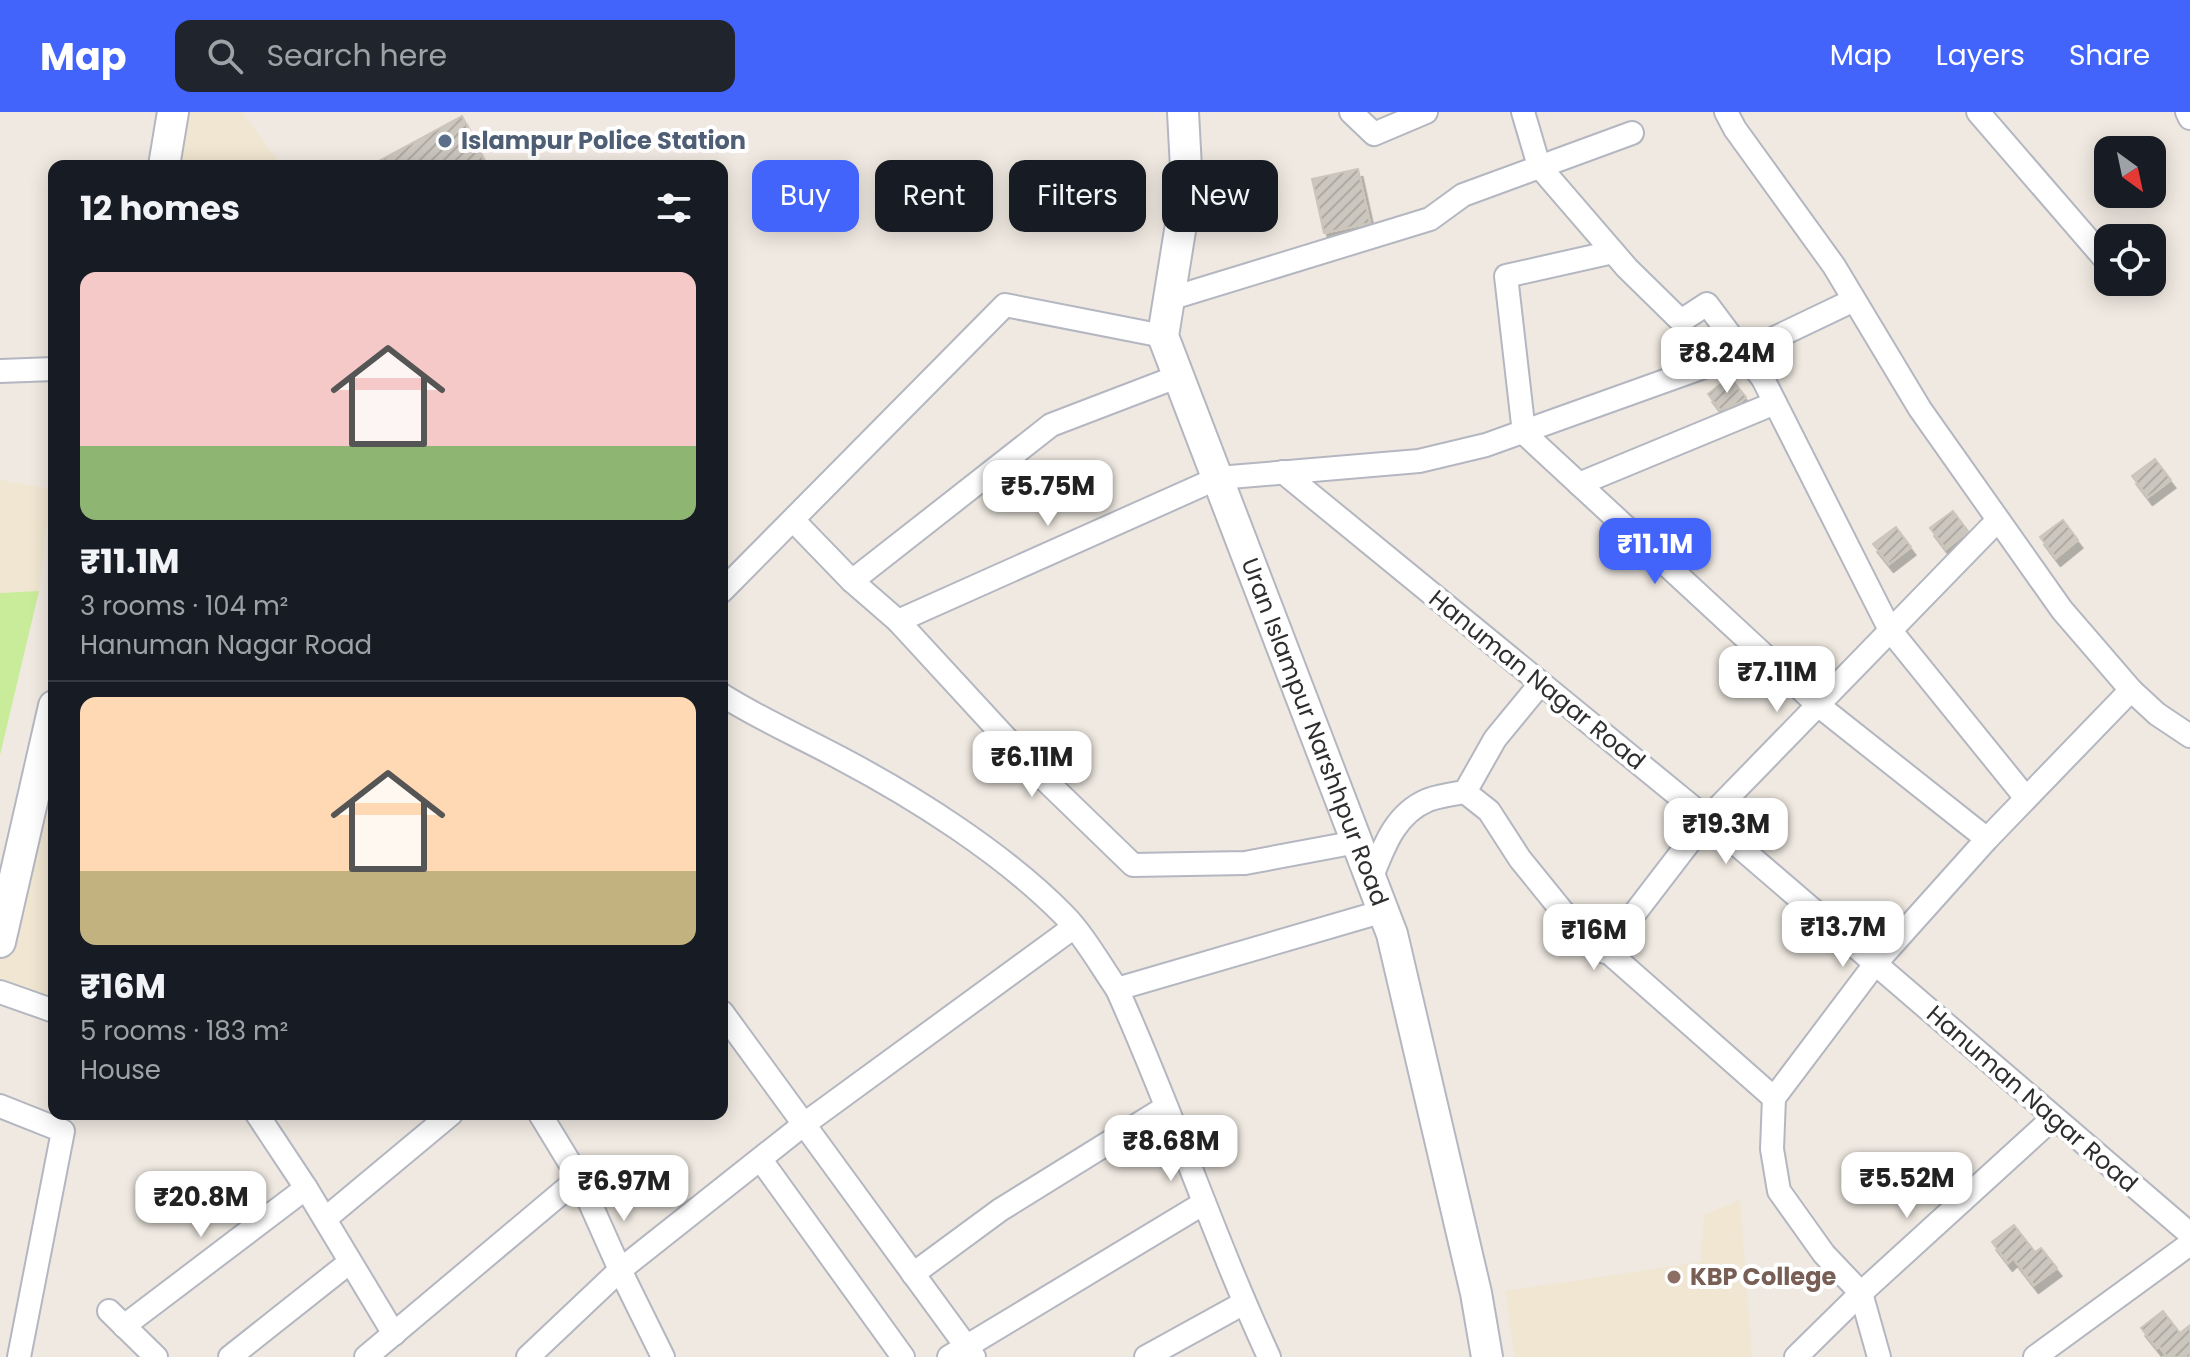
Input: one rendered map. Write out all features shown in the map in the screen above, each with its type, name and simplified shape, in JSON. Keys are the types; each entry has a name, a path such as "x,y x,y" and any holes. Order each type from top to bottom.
{"main road":[{"path":"1163,336 1187,187 1183,112"},
{"path":"165,160 170,114"},
{"name":"Uran Islampur Narshhpur Road","path":"1163,336 1392,934 1476,1293 1487,1357"},
{"path":"0,942 48,732"}],"street":[{"path":"1351,112 1374,134 1426,112"},
{"path":"1523,112 1539,166 1613,252 1681,321 1707,304 1763,379 1890,630 2026,798"},
{"path":"1726,112 1834,266 1920,409 2062,610 2131,690 2157,714 2190,736"},
{"path":"1978,112 2094,246"},
{"path":"2187,112 2190,118"},
{"path":"1169,299 1430,219 1463,195 1632,133"},
{"path":"1613,252 1506,276 1524,433 1818,705 1987,839"},
{"path":"898,621 1218,478 1419,461 1486,445 1743,353 1854,300"},
{"path":"728,585 1005,305 1163,336"},
{"path":"0,371 48,369"},
{"path":"852,581 1051,425 1179,376"},
{"path":"1579,484 1775,403"},
{"name":"Hanuman Nagar Road","path":"1283,472 1707,819 2190,1234"},
{"path":"793,520 852,581 898,621 1038,773 1133,865 1245,863 1357,842"},
{"path":"1605,952 1707,819 1998,520"},
{"path":"1371,879 1388,837 1403,816 1427,800 1465,792 1495,739 1541,683"},
{"path":"1879,1357 1861,1293 1824,1254 1779,1191 1772,1149 1774,1098 1875,964 1987,839 2131,690"},
{"path":"728,698 842,759 962,832 1023,878 1066,917 1117,989 1144,1048 1244,1303 1269,1357"},
{"path":"1465,792 1489,811 1520,859 1563,912 1774,1098"},
{"path":"1117,989 1384,911"},
{"path":"528,1357 620,1270 803,1125 1074,927"},
{"path":"0,992 48,1009"},
{"path":"728,1020 913,1274 963,1353 1204,1203"},
{"path":"0,1106 63,1131 19,1357"},
{"path":"913,1274 1000,1210 1166,1107"},
{"path":"1796,1357 1861,1293 2053,1118"},
{"path":"261,1120 394,1334"},
{"path":"325,1219 444,1120"},
{"path":"544,1120 579,1178 663,1357"},
{"path":"761,1160 903,1357"},
{"path":"366,1357 579,1178"},
{"path":"156,1357 116,1318 306,1188"},
{"path":"2035,1357 2190,1244"},
{"path":"230,1357 350,1262"},
{"path":"1146,1357 1244,1303"}],"shaded area":[{"path":"189,112 242,112 278,160 178,160"},
{"path":"0,480 48,488 39,591 0,593"},
{"path":"48,730 48,1009 0,992 0,942"},
{"name":"KBP College","path":"1740,1200 1752,1357 1515,1357 1505,1291 1701,1262 1704,1215"}],"green space":[{"path":"39,591 0,755 0,593"}],"building":[{"name":"Islampur Police Station","path":"462,116 484,160 381,160"},
{"path":"1358,169 1370,223 1324,233 1312,179"},
{"path":"1730,377 1746,397 1720,410 1708,394"},
{"path":"2155,459 2171,480 2148,497 2132,476"},
{"path":"1953,511 1968,531 1946,549 1930,528"},
{"path":"2063,520 2078,540 2056,558 2040,537"},
{"path":"1896,527 1911,547 1889,564 1873,544"},
{"path":"2014,1225 2035,1252 2041,1248 2057,1268 2034,1285 2013,1258 2008,1263 1992,1242"},
{"path":"2163,1311 2180,1333 2190,1325 2190,1357 2167,1357 2141,1328"}],"place":[{"name":"Islampur Police Station","path":"445,141"},
{"name":"KBP College","path":"1674,1277"}]}
